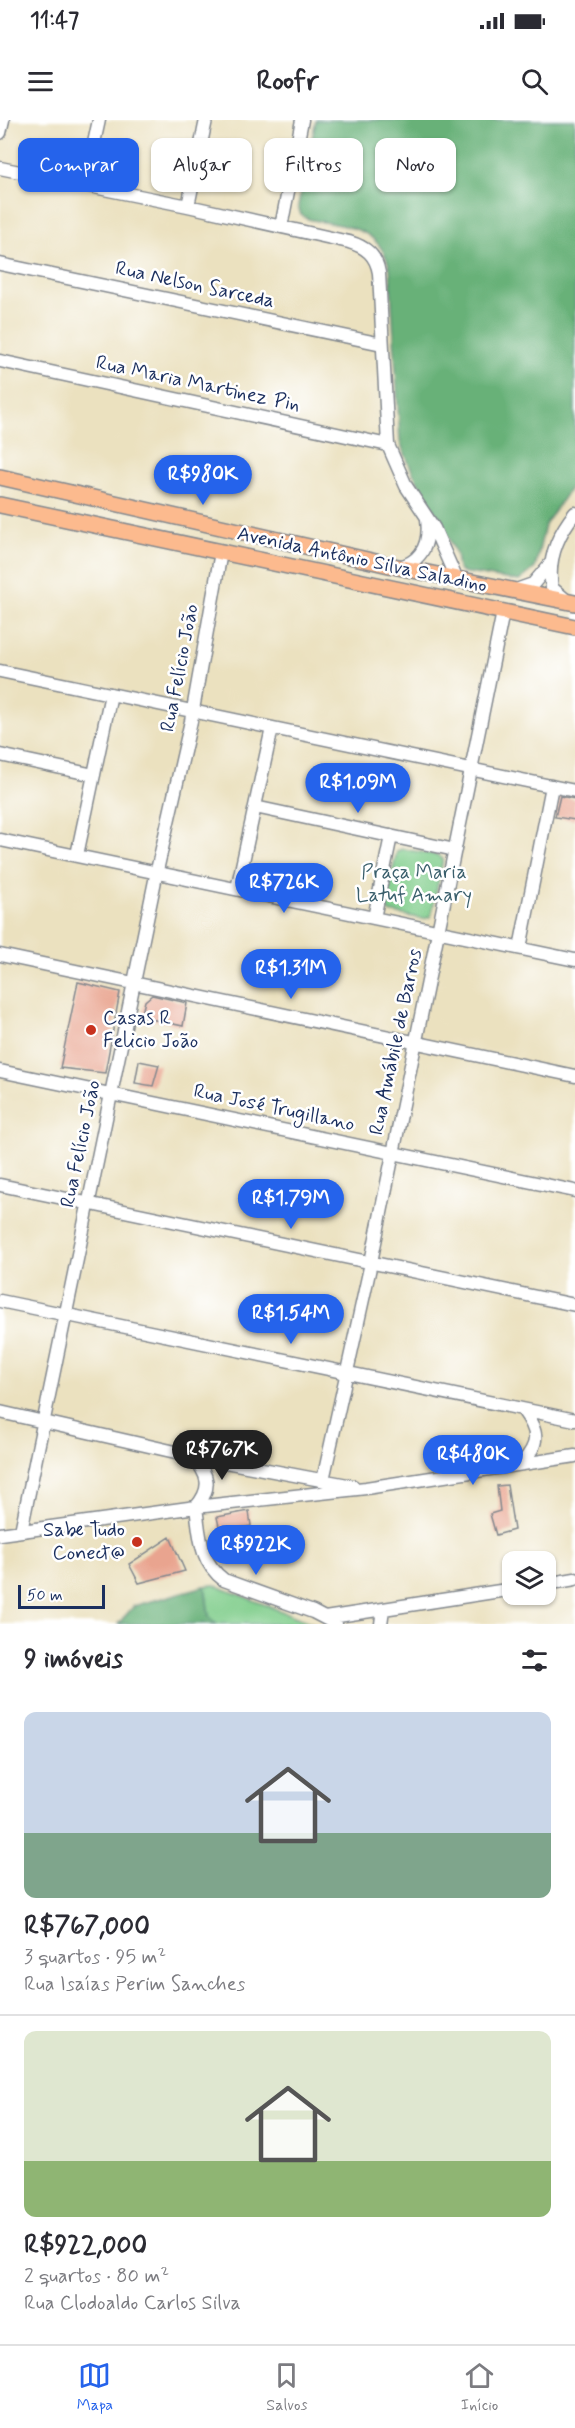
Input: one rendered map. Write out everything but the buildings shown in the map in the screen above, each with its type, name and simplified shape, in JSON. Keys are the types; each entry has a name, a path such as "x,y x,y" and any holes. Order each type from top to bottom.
{"main road":[{"path":"0,477 344,555"},
{"name":"Avenida Antônio Silva Saladino","path":"0,505 575,627"},
{"path":"221,552 229,545 243,542 344,555"},
{"name":"Avenida Antônio Silva Saladino","path":"344,555 571,602"}],"street":[{"path":"0,134 3,120"},
{"path":"95,138 99,120"},
{"path":"188,206 206,120"},
{"path":"281,227 302,120"},
{"path":"0,168 18,171"},
{"path":"122,192 357,245 374,256 379,273 388,445 406,486 444,548 456,578"},
{"name":"Rua Nelson Sarceda","path":"0,264 382,344"},
{"name":"Rua Maria Martinez Pin","path":"0,361 388,445"},
{"path":"571,602 552,588 552,560 559,535 575,513"},
{"path":"398,567 414,561 424,549 428,540 427,518"},
{"name":"Rua Felício João","path":"21,1532 192,711 221,552"},
{"path":"515,590 524,589 539,580 552,560"},
{"name":"Rua Amábile de Barros","path":"323,1480 371,1262 503,612"},
{"path":"0,671 575,791"},
{"path":"76,855 111,694"},
{"path":"237,889 272,728"},
{"path":"0,755 94,775"},
{"path":"520,948 552,786"},
{"path":"255,807 455,850"},
{"path":"374,918 391,836"},
{"path":"0,840 575,960"},
{"path":"0,956 134,982 575,1076"},
{"name":"Rua José Trugillano","path":"0,1071 575,1191"},
{"path":"0,1185 575,1305"},
{"path":"0,1301 575,1420"},
{"path":"522,1463 533,1451 536,1436 531,1420 524,1410"},
{"path":"0,1412 193,1456 366,1488"},
{"path":"193,1456 203,1468 207,1482 205,1496 196,1507 204,1553 213,1571 224,1580 330,1621 383,1609 502,1591"},
{"path":"0,1534 196,1507 366,1488 575,1456"},
{"path":"285,1497 295,1489 298,1483 294,1474"},
{"path":"556,1582 575,1579"},
{"path":"381,1624 383,1609"}],"green space":[{"path":"316,120 575,120 575,481 545,525 535,568 519,581 461,572 458,569 456,554 444,528 412,471 400,442 390,269 385,255 378,244 359,230 308,219 301,215 298,206 301,192 363,192 363,138 312,138"},
{"name":"Praça Maria Latuf Amary","path":"402,849 437,855 443,859 431,917 423,919 389,912 385,906 397,851"},
{"path":"214,1585 312,1624 216,1624 209,1617 205,1586"},
{"path":"205,1586 209,1617 216,1624 118,1624 134,1606"}],"place":[{"name":"Casas R Felicio João","path":"91,1030"},
{"name":"Sabe Tudo Conect@","path":"137,1542"}]}
